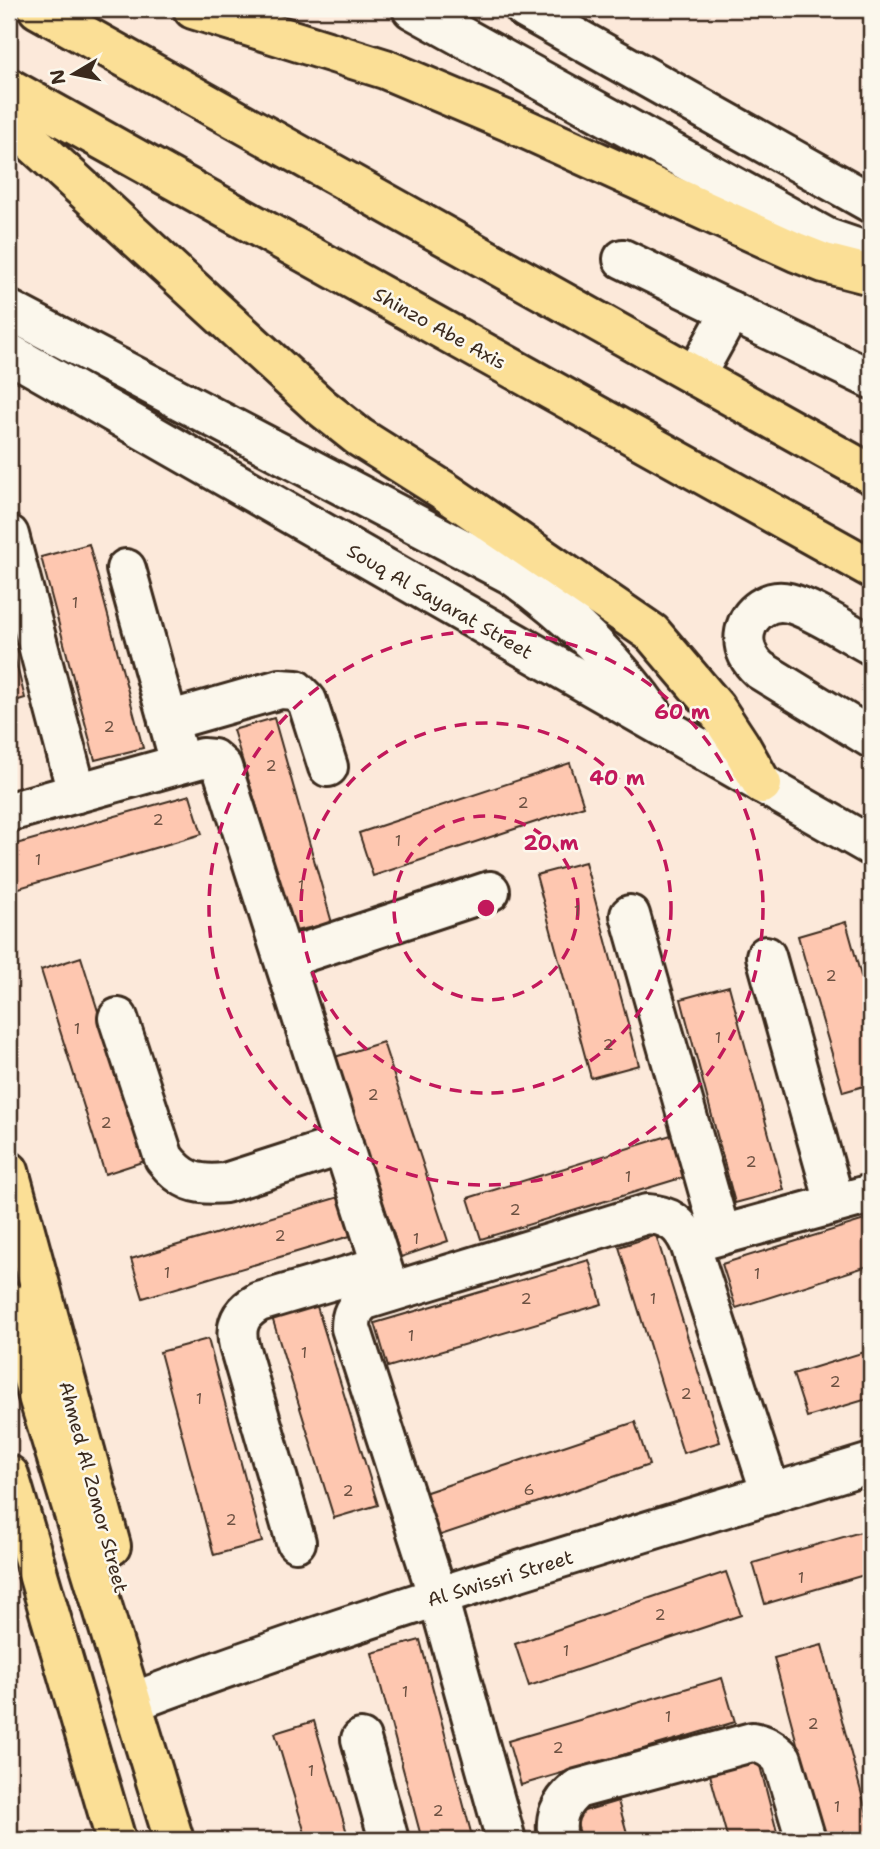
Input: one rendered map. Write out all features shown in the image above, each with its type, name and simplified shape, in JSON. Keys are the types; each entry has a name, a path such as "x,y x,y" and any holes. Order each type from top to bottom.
{"main road":[{"path":"38,9 871,474"},
{"path":"193,9 386,69 508,121 796,252 824,263 871,275"},
{"name":"Shinzo Abe Axis","path":"9,88 871,568"},
{"path":"9,121 320,406 359,437 443,490 652,634 715,707 762,784"},
{"name":"Ahmed Al Zomor Street","path":"9,1171 124,1590 123,1614 113,1635"},
{"path":"9,1302 174,1840"},
{"path":"10,1482 116,1840"}],"street":[{"path":"412,9 827,238 871,253"},
{"path":"525,9 871,203"},
{"path":"623,259 871,379"},
{"path":"9,310 512,575 547,600 602,652 638,693 663,729"},
{"path":"695,376 730,311"},
{"name":"Souq Al Sayarat Street","path":"9,353 871,846"},
{"path":"9,535 77,793"},
{"path":"126,569 181,764"},
{"path":"871,645 799,607 777,602 756,611 749,620 744,642 752,663 760,670 871,738"},
{"path":"168,720 280,689 296,690 307,701 328,767"},
{"path":"9,812 208,757 222,767 386,1279"},
{"path":"284,959 490,891"},
{"path":"630,915 706,1239 771,1494"},
{"path":"766,956 835,1203"},
{"path":"118,1018 164,1158 175,1172 190,1181 207,1185 225,1183 343,1145"},
{"path":"296,1542 236,1332 239,1319 248,1308 260,1302 386,1279 647,1214 661,1215 674,1221 684,1231 706,1239 871,1194"},
{"path":"386,1279 358,1305 353,1312 351,1328 438,1597 506,1840"},
{"name":"Al Swissri Street","path":"133,1702 211,1672 438,1597 871,1464"},
{"path":"361,1739 390,1840"},
{"path":"557,1840 559,1811 566,1798 577,1789 752,1742 764,1744 782,1759 806,1840"}],"building":[{"path":"89,544 143,748 95,760 41,557"},
{"path":"9,636 25,698 9,703"},
{"path":"274,718 332,923 295,931 233,730"},
{"path":"570,763 584,806 373,876 359,833"},
{"path":"190,795 202,834 9,891 9,846"},
{"path":"585,862 639,1065 591,1078 536,875"},
{"path":"846,922 871,1012 871,1084 843,1092 798,936"},
{"path":"81,957 145,1161 105,1174 41,970"},
{"path":"729,986 784,1190 735,1203 681,999"},
{"path":"383,1042 448,1241 401,1257 335,1057"},
{"path":"671,1135 684,1177 481,1239 468,1198"},
{"path":"339,1197 350,1236 143,1298 131,1259"},
{"path":"871,1218 871,1265 736,1308 722,1264"},
{"path":"656,1235 720,1442 683,1453 619,1247"},
{"path":"589,1260 602,1304 388,1367 375,1323"},
{"path":"315,1300 378,1505 334,1518 271,1314"},
{"path":"208,1339 262,1542 214,1555 160,1352"},
{"path":"871,1350 871,1398 807,1417 793,1374"},
{"path":"635,1422 649,1465 438,1536 424,1493"},
{"path":"871,1529 871,1573 765,1604 753,1563"},
{"path":"726,1572 741,1615 529,1686 515,1644"},
{"path":"420,1640 473,1840 422,1840 372,1653"},
{"path":"822,1645 871,1829 871,1840 823,1840 774,1658"},
{"path":"722,1678 735,1722 521,1785 508,1741"},
{"path":"314,1721 349,1840 307,1840 275,1733"},
{"path":"758,1758 779,1840 728,1840 709,1771"},
{"path":"618,1801 629,1840 582,1840 574,1814"}]}
